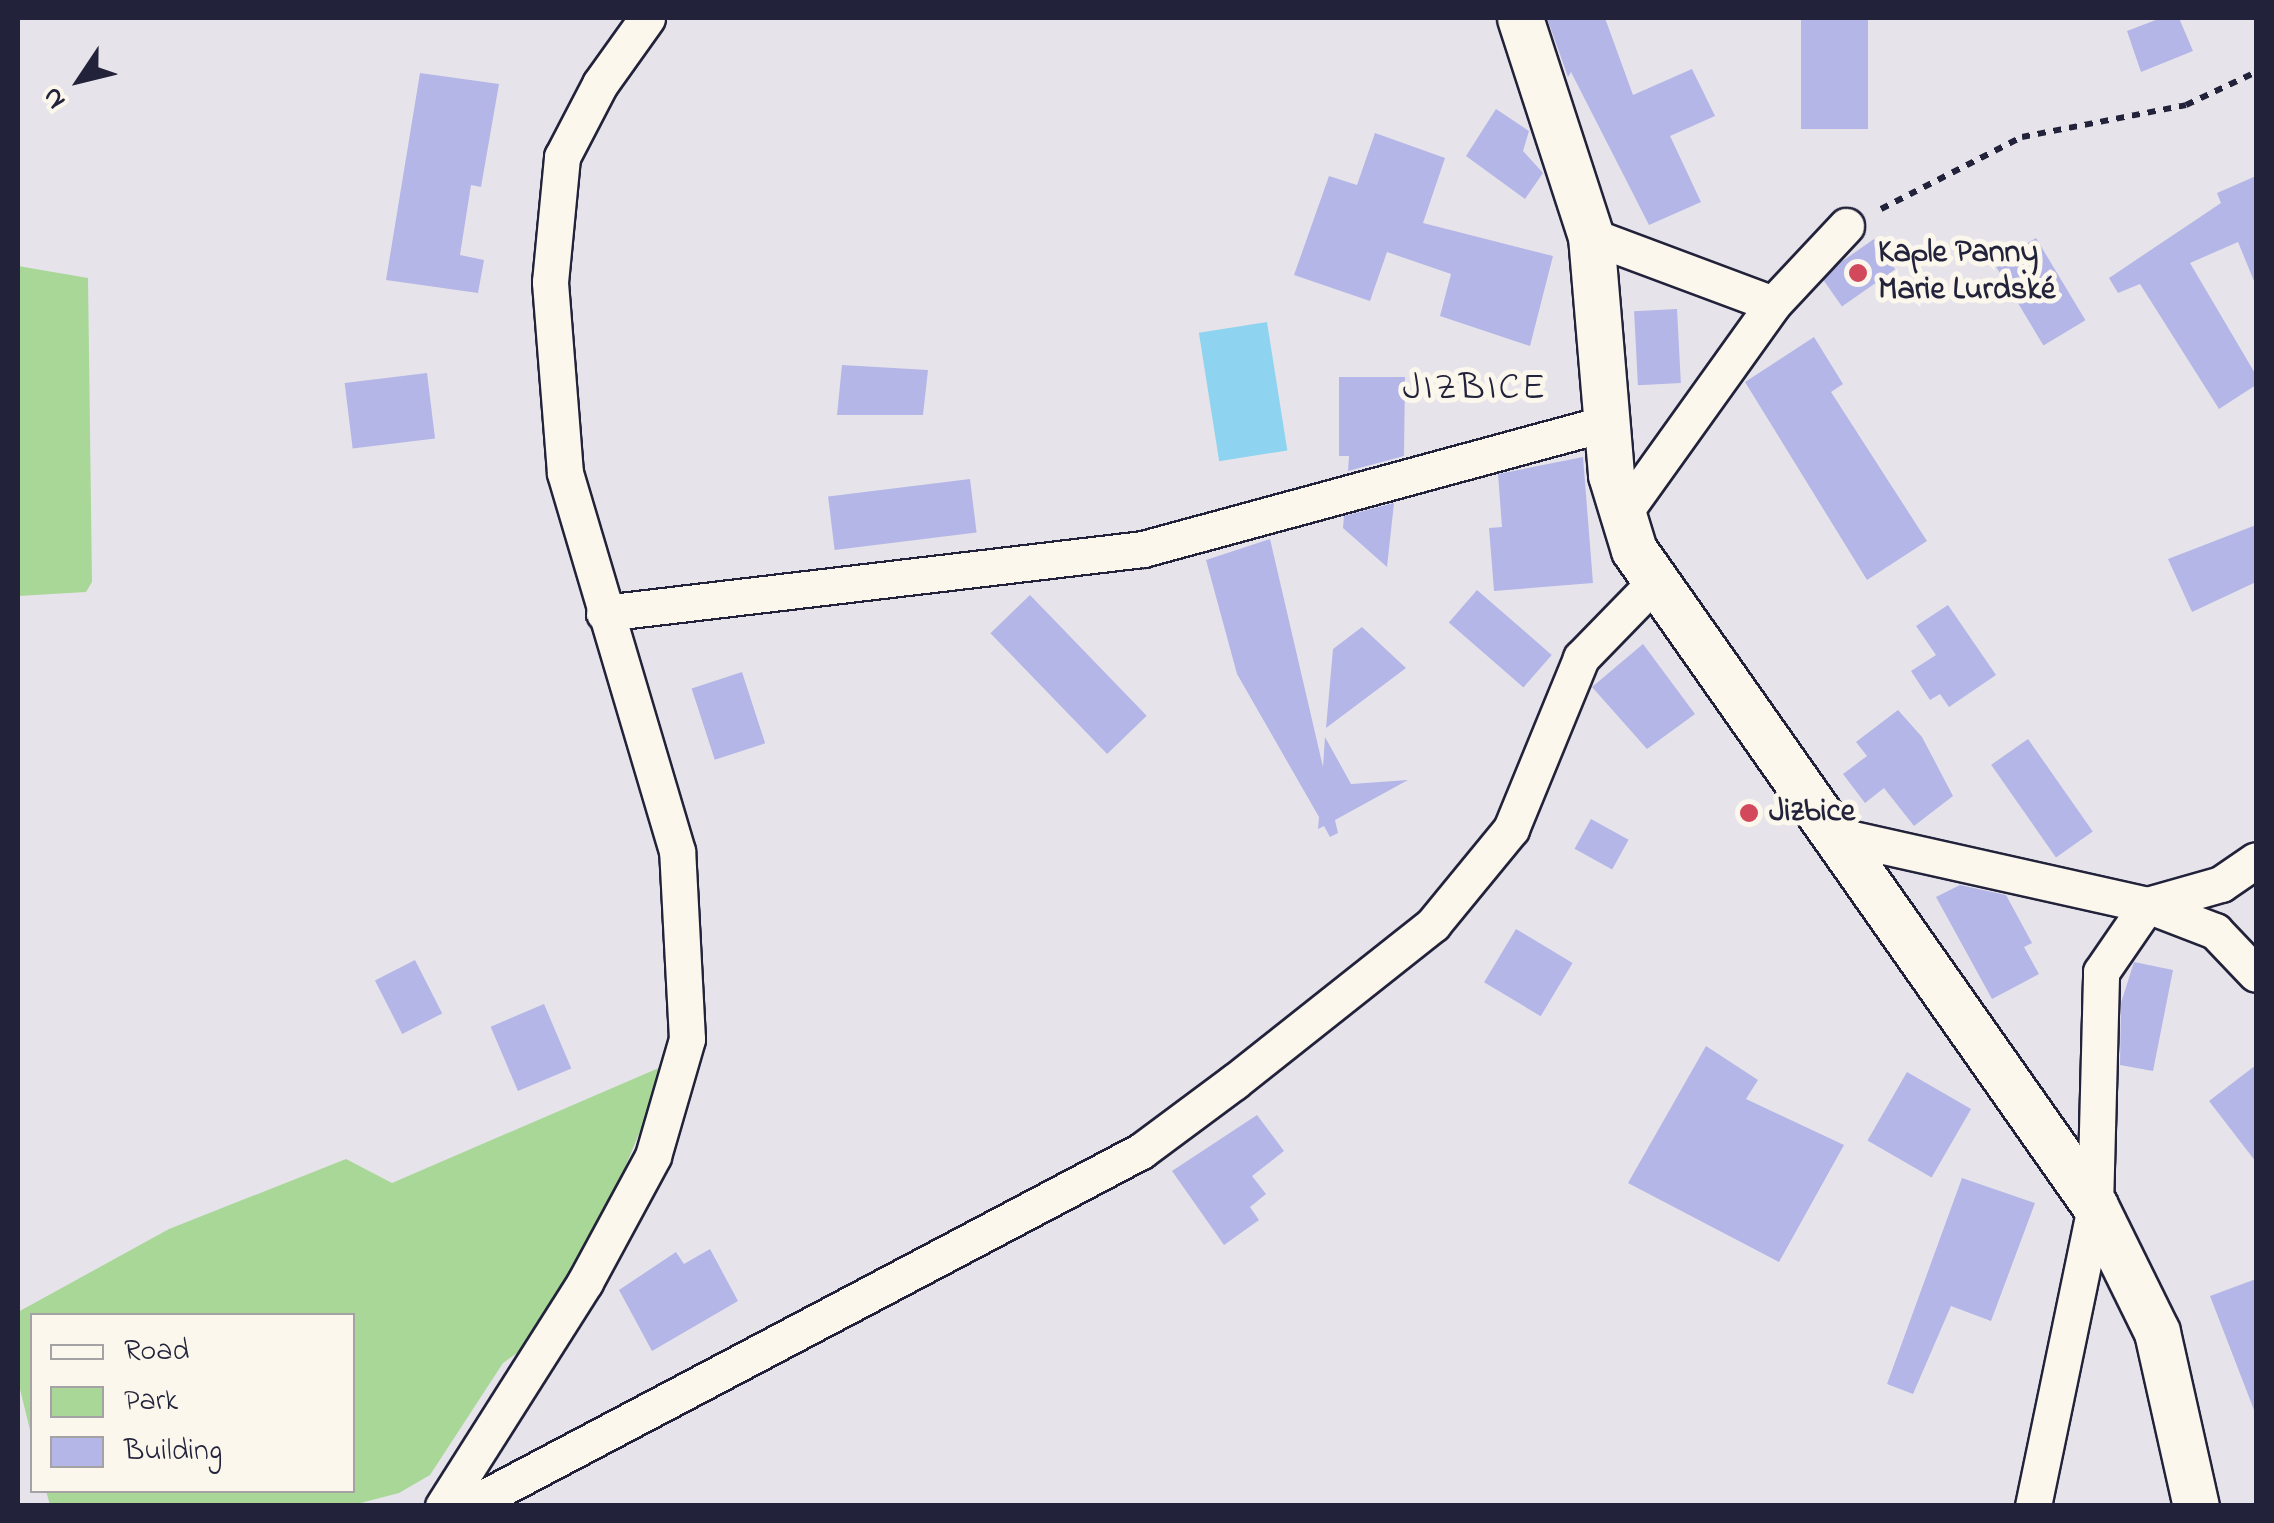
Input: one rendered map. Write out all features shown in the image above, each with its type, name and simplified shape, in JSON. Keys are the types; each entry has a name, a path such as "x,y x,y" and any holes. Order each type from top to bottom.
{"street":[{"path":"443,1506 584,1282 652,1156 687,1039 677,851 565,473 550,282 562,157 600,84 647,18"},
{"path":"1520,18 1591,236 1620,518 1653,584 1839,836 2095,1206 2157,1332 2196,1506"},
{"path":"1620,518 1773,304 1846,226"},
{"path":"1591,236 1773,304"},
{"path":"604,612 1143,549 1610,422"},
{"path":"468,1506 1141,1151 1234,1082 1433,924 1511,829 1580,658 1653,584"},
{"path":"1839,836 2146,905 2214,931 2256,974"},
{"path":"2034,1506 2095,1206 2101,972 2146,905 2220,884 2256,860"}],"path":[{"path":"1846,226 2022,137 2186,105 2256,72"}],"green space":[{"path":"18,266 88,278 92,582 86,592 18,596"},
{"path":"668,1064 606,1213 532,1342 503,1363 430,1475 399,1493 349,1506 50,1505 47,1493 355,1493 355,1313 30,1313 30,1430 18,1381 18,1312 169,1229 346,1159 392,1183"}],"water":[{"path":"1267,322 1287,450 1219,461 1199,333"}],"building":[{"path":"1547,18 1605,18 1633,95 1692,69 1715,116 1670,136 1701,202 1649,225 1571,72 1568,77"},
{"path":"1801,18 1868,18 1868,129 1801,129"},
{"path":"2161,18 2179,18 2193,51 2141,72 2127,31"},
{"path":"420,73 499,84 481,187 471,185 460,255 484,260 478,293 386,280"},
{"path":"1496,109 1529,131 1523,151 1543,173 1525,199 1466,156"},
{"path":"1375,133 1445,158 1423,223 1553,256 1530,346 1440,316 1451,274 1387,252 1370,301 1294,275 1329,176 1357,185"},
{"path":"2256,176 2256,286 2238,242 2190,263 2256,375 2256,385 2219,409 2140,284 2118,293 2109,278 2221,203 2217,193"},
{"path":"2036,238 2085,320 2043,346 1994,263"},
{"name":"Kaple Panny Marie Lurdské","path":"1874,239 1895,269 1842,307 1821,276"},
{"path":"1677,309 1681,383 1638,385 1634,311"},
{"path":"1814,337 1843,384 1831,392 1927,541 1867,580 1745,382"},
{"path":"842,365 928,370 923,415 837,415"},
{"path":"427,373 435,439 353,449 345,383"},
{"path":"1339,377 1405,377 1404,456 1348,471 1349,456 1339,456"},
{"path":"1583,457 1593,583 1494,591 1489,528 1502,527 1498,474"},
{"path":"970,479 977,533 835,550 828,496"},
{"path":"1394,503 1387,567 1343,528 1344,516"},
{"path":"2256,525 2256,582 2192,612 2168,559"},
{"path":"1270,539 1323,767 1325,737 1351,784 1408,780 1335,820 1338,833 1330,837 1324,826 1318,829 1319,817 1237,674 1206,560"},
{"path":"1477,590 1552,655 1524,687 1449,622"},
{"path":"1030,595 1147,716 1107,754 990,633"},
{"path":"1948,605 1996,675 1949,707 1940,694 1930,700 1911,671 1936,655 1916,626"},
{"path":"1362,627 1406,668 1326,728 1333,649"},
{"path":"1643,644 1695,714 1647,749 1592,687"},
{"path":"742,672 765,743 715,760 692,688"},
{"path":"1898,710 1922,737 1953,796 1914,826 1884,788 1865,803 1843,774 1867,756 1856,742"},
{"path":"2028,739 2093,832 2056,857 1991,765"},
{"path":"1591,819 1629,840 1612,870 1575,849"},
{"path":"1960,885 2006,895 2032,943 2024,947 2039,974 1992,999 1936,897"},
{"path":"1516,929 1573,963 1541,1016 1484,982"},
{"path":"415,960 442,1013 402,1034 375,980"},
{"path":"2134,962 2173,970 2153,1071 2120,1065 2121,1003"},
{"path":"544,1004 571,1068 518,1091 491,1027"},
{"path":"1706,1046 1758,1080 1746,1099 1844,1145 1779,1262 1628,1183"},
{"path":"2256,1065 2256,1162 2209,1101"},
{"path":"1907,1072 1971,1109 1932,1177 1868,1140"},
{"path":"1257,1115 1284,1151 1252,1176 1266,1194 1250,1207 1259,1220 1224,1245 1172,1171"},
{"path":"1962,1178 2035,1203 1991,1321 1951,1306 1913,1394 1887,1384"},
{"path":"710,1249 738,1301 652,1351 619,1290 676,1252 684,1264"},
{"path":"2256,1279 2256,1410 2254,1410 2210,1296"}],"place":[{"name":"Kaple Panny Marie Lurdské","path":"1858,273"},
{"name":"Jizbice","path":"1749,813"}],"district":[{"name":"JIZBICE","path":"1475,390"}]}
